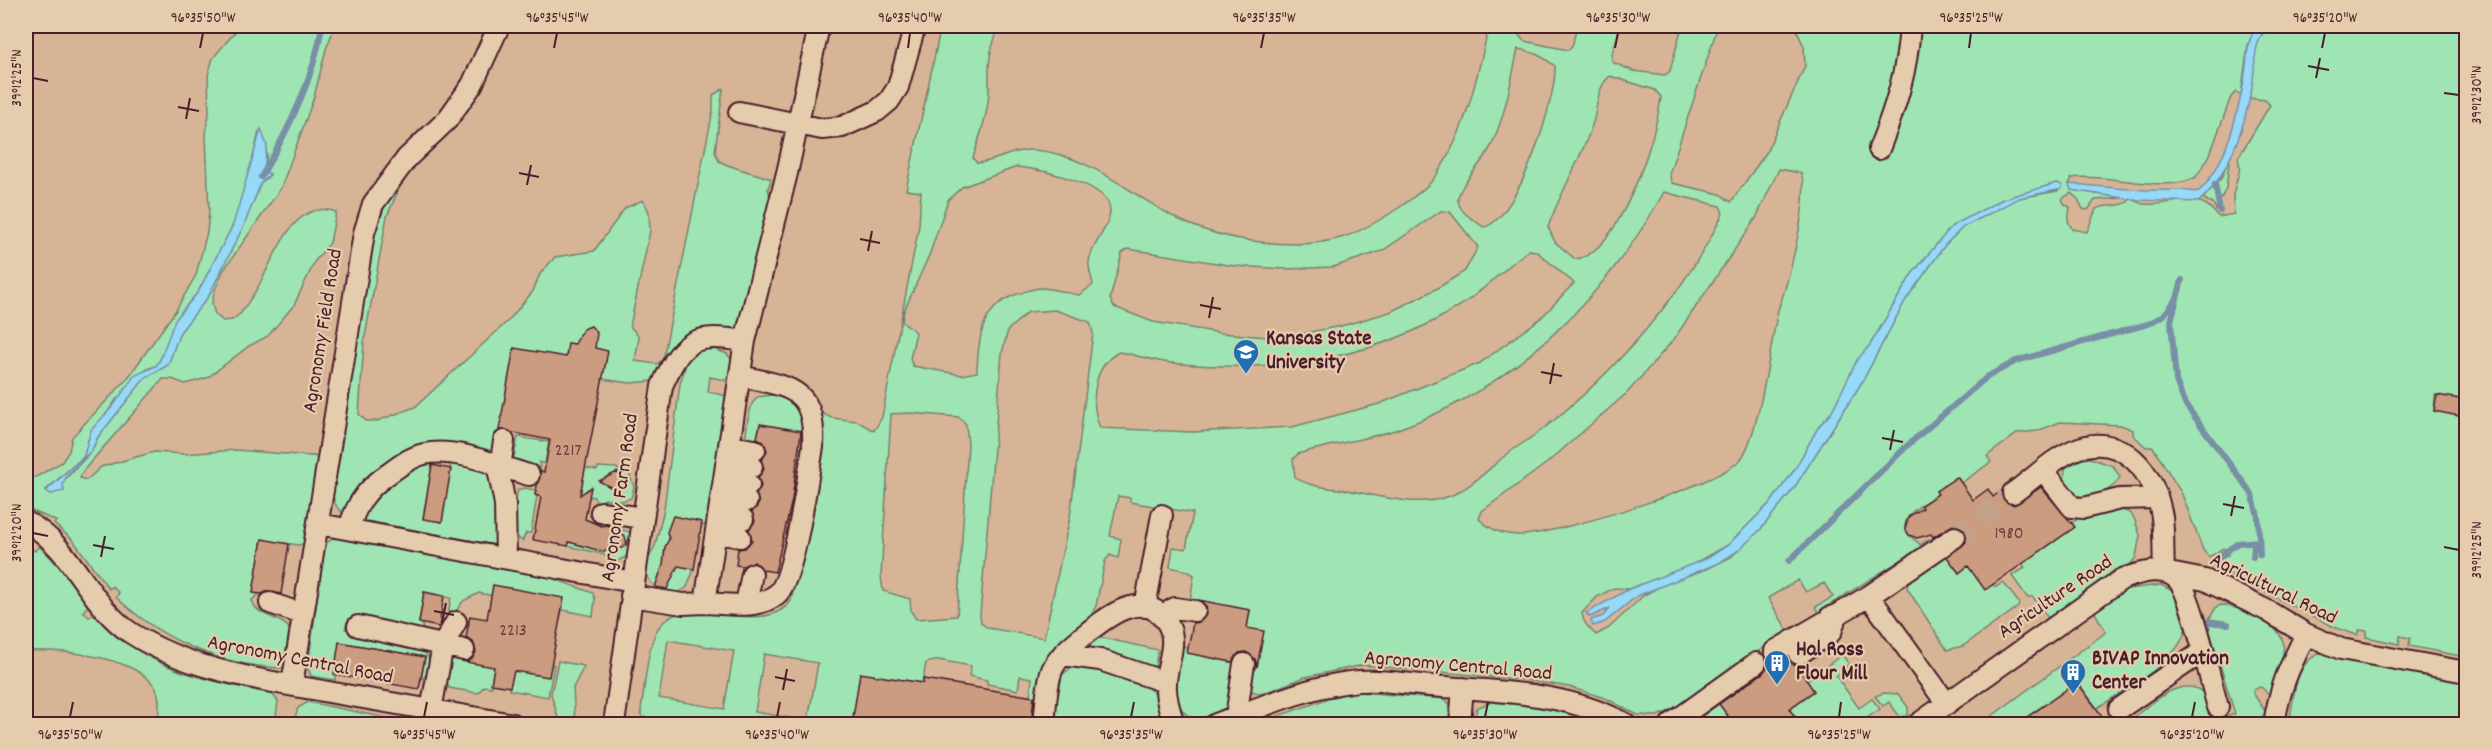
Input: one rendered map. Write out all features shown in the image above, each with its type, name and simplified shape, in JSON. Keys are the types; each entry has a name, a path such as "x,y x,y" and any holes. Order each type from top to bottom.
{"street":[{"name":"Agronomy Field Road","path":"292,686 364,233 373,204 407,158 447,120 472,85 499,26"},
{"path":"705,603 746,342 819,26"},
{"path":"739,112 822,129 842,127 877,111 889,101 898,87 915,26"},
{"path":"1879,149 1899,100 1908,59 1910,26"},
{"name":"Agronomy Farm Road","path":"614,724 662,386 683,349 696,340 714,336 746,342"},
{"path":"319,524 506,558 683,604 746,604 767,601 786,585 798,501 814,427 810,410 802,397 791,388 740,375"},
{"path":"504,441 500,466 505,504 506,558"},
{"path":"2013,493 2071,451 2086,445 2102,444 2118,447 2131,456 2145,472 2156,498 2162,516 2164,572 2178,580 2188,600 2217,707"},
{"path":"349,530 353,511 366,494 380,481 414,458 424,454 444,460 500,466 529,475"},
{"path":"2044,471 2072,507 2084,508 2120,499 2156,498"},
{"path":"724,489 748,493"},
{"path":"724,489 748,493"},
{"path":"724,489 748,493"},
{"path":"601,512 643,518"},
{"path":"1153,612 1162,515"},
{"name":"Agronomy Central Road","path":"26,522 39,529 60,549 112,616 129,632 202,667 435,715 513,724"},
{"path":"1775,651 1869,596 1955,537"},
{"name":"Agriculture Road","path":"1918,724 2121,579 2144,572 2164,572"},
{"name":"Agricultural Road","path":"2164,572 2205,580 2266,610 2306,634 2341,649 2466,672"},
{"path":"746,604 752,574"},
{"path":"1869,596 1947,704"},
{"path":"270,603 302,614"},
{"path":"1044,724 1053,668 1063,655 1114,611 1126,607 1153,612 1175,608 1195,611"},
{"path":"1153,612 1167,623 1180,640 1165,682 1174,724"},
{"path":"1798,654 1832,632 1834,623 1830,617"},
{"path":"433,637 456,622"},
{"path":"358,627 433,637 464,650"},
{"path":"2274,724 2279,691 2306,634"},
{"path":"433,637 435,715"},
{"path":"2119,709 2202,652"},
{"path":"1063,655 1100,660 1165,682"},
{"path":"1671,724 1756,663"},
{"path":"1236,717 1244,664"},
{"name":"Agronomy Central Road","path":"1216,724 1286,697 1350,682 1463,688 1568,701 1602,712 1626,724"},
{"path":"1460,723 1463,688"}],"shaded area":[{"name":"Kansas State University","path":"26,26 2466,26 2466,724 26,724"}],"green space":[{"path":"240,26 335,26 326,49 314,97 281,188 223,271 214,292 212,304 215,314 223,321 232,320 241,313 289,231 298,220 309,213 322,210 336,212 330,243 315,261 294,305 268,336 249,346 207,378 185,384 172,379 163,379 83,471 80,478 87,480 101,467 154,452 184,454 236,450 323,457 307,543 299,545 262,540 253,592 259,594 252,600 262,613 288,627 291,634 286,665 282,668 236,662 214,656 192,648 152,626 116,597 119,593 112,586 109,589 73,540 54,524 56,521 26,508 26,478 36,477 62,462 69,451 72,437 127,379 176,310 196,275 207,232 209,212 206,134 209,114 208,75 213,58","holes":["259,132 267,155 264,172 270,175 261,183 244,225 208,297 180,332 168,365 145,378 98,437 92,451 51,494 46,490 84,456 88,440 116,400 147,369 156,366 160,360 181,312 198,292 233,225 247,183"]},
{"path":"941,26 1000,26 990,55 986,112 973,158 977,163 1026,150 1054,153 1092,168 1162,210 1197,227 1238,239 1305,244 1344,237 1375,223 1418,194 1431,182 1453,147 1461,127 1489,26 1520,26 1518,34 1524,41 1568,50 1572,47 1577,26 1620,26 1612,62 1633,71 1665,75 1670,71 1682,26 1718,26 1669,174 1672,183 1720,194 1731,202 1766,153 1805,66 1804,47 1795,26 2257,26 2248,45 2241,95 2236,92 2231,97 2209,157 2196,177 2170,184 2086,177 2072,178 2069,184 2072,190 2122,198 2095,200 2088,210 2083,209 2078,199 2071,193 2062,199 2065,205 2070,207 2068,221 2072,229 2087,232 2096,209 2123,204 2131,199 2143,204 2183,200 2198,201 2207,205 2219,217 2234,214 2233,195 2240,168 2238,158 2270,105 2265,100 2249,98 2256,46 2267,26 2466,26 2466,400 2466,657 2409,646 2410,638 2400,636 2399,644 2366,637 2367,631 2359,630 2357,635 2336,628 2220,569 2219,561 2228,555 2227,550 2223,548 2209,557 2203,550 2182,494 2153,447 2146,447 2133,435 2133,430 2121,425 2060,422 2037,431 2018,433 1987,456 1991,462 1961,483 1957,477 1936,491 1942,500 1931,499 1922,504 1909,516 1905,526 1907,533 1920,545 1929,539 1930,542 1818,612 1815,607 1833,597 1824,583 1806,592 1798,580 1768,598 1788,631 1672,710 1657,716 1638,715 1605,698 1569,687 1527,680 1363,665 1305,677 1261,694 1249,690 1253,666 1257,666 1247,628 1250,610 1198,600 1196,604 1190,602 1194,575 1170,567 1173,547 1186,549 1193,513 1130,502 1130,498 1118,496 1110,536 1121,539 1118,558 1110,555 1105,561 1096,606 1089,619 1077,632 1037,724 1031,724 1035,698 1030,697 1032,678 1020,676 1018,690 987,684 987,680 969,676 971,666 939,660 926,663 915,724 908,724 916,682 860,674 852,724 680,724 642,717 641,709 650,649 656,632 668,618 683,612 760,617 777,612 791,601 823,450 824,433 819,412 832,418 857,421 874,431 882,417 919,226 921,192 906,190","holes":["1518,49 1537,54 1555,66 1550,104 1522,181 1510,203 1497,219 1484,227 1462,209 1458,196 1492,144 1502,118","1610,76 1655,90 1661,97 1644,164 1620,216 1606,238 1591,253 1575,259 1555,242 1548,227 1589,133 1600,90","1017,167 1055,174 1086,185 1107,200 1110,210 1107,223 1090,255 1089,268 1093,285 1079,295 1039,288 1004,300 988,316 984,326 980,337 977,372 962,375 913,366 910,359 916,332 902,322 904,311 930,253 948,200 962,187","1779,169 1801,173 1803,201 1797,240 1778,310 1759,411 1747,449 1740,460 1726,470 1670,495 1566,527 1539,533 1514,535 1493,529 1479,519 1482,511 1547,463 1628,392 1674,339 1756,218","2057,183 2058,191 2019,198 1963,227 1945,245 1905,301 1862,382 1794,488 1760,530 1731,557 1707,569 1666,583 1644,595 1609,628 1596,635 1593,633 1588,628 1582,613 1597,597 1614,588 1629,589 1685,569 1728,545 1772,501 1795,469 1819,426 1831,413 1857,361 1870,345 1912,274 1952,226 2003,199","1664,192 1720,206 1723,213 1708,243 1689,273 1645,331 1569,408 1463,489 1436,500 1412,501 1315,485 1295,477 1293,459 1298,454 1395,430 1438,413 1478,391 1516,365 1584,304 1613,269","1441,211 1450,212 1478,247 1465,271 1436,289 1390,312 1341,326 1280,338 1221,333 1153,322 1114,307 1110,299 1122,253 1128,249 1235,266 1286,269 1333,267 1382,251","1529,250 1536,251 1574,283 1541,318 1480,363 1379,404 1292,427 1192,432 1100,428 1094,397 1098,376 1103,366 1119,352 1165,362 1209,366 1284,364 1320,359 1391,340 1425,325 1467,301","1055,310 1090,322 1093,333 1070,517 1044,638 988,628 981,623 980,615 1002,353 1008,330 1028,312","2435,395 2466,400 2464,416 2434,411","910,413 959,417 966,424 968,444 957,616 916,619 911,611 910,599 883,591 881,576 891,414","668,640 734,651 724,709 659,698","764,654 818,663 808,721 755,712"]},
{"path":"723,89 715,152 719,161 771,179 768,189 772,204 739,329 718,330 654,381 630,383 602,379 607,351 569,343 562,378 564,357 514,348 496,457 432,446 346,514 340,510 332,492 371,243 387,200 420,158 402,182 387,216 364,342 359,414 366,421 377,421 415,407 509,320 533,291 540,274 555,257 594,251 625,208 643,200 649,212 650,231 630,326 639,337 635,361 657,364 663,359 713,110 713,95"},
{"path":"2230,156 2226,188 2216,210 2214,205 2203,198 2222,177"},
{"path":"714,349 727,354 733,361 730,381 710,377 708,392 728,396 711,511 706,524 701,526 701,522 694,521 683,566 694,569 687,587 673,593 666,593 650,581 645,566 655,546 664,509 680,384 688,357 700,350"},
{"path":"558,390 545,464 539,462 540,471 513,462 518,437 548,442"},
{"path":"780,394 802,405 806,455 800,453 804,431 760,424 756,445 745,441 752,404 757,397"},
{"path":"2090,458 2113,466 2120,477 2106,491 2085,499 2072,500 2064,488 2065,468 2082,459"},
{"path":"436,462 432,466 423,518 442,522 451,462 481,470 495,480 504,544 494,545 361,520 361,514 393,480 411,469"},
{"path":"598,467 616,468 629,474 634,487 631,498 622,501 605,499 598,504 594,497 578,495 585,468 597,470"},
{"path":"524,488 536,490 535,495 537,496 531,533 526,533 522,541 514,534 514,506 518,490"},
{"path":"2118,509 2128,512 2134,518 2140,535 2136,557 2131,564 2104,578 2048,618 2033,597 2027,597 2012,576 2025,568 2022,563 2074,527 2072,523 2085,514"},
{"path":"575,511 586,520 633,533 629,555 616,562 602,554 568,546"},
{"path":"339,534 541,574 593,593 595,599 593,616 479,593 463,601 446,625 451,598 424,592 419,622 422,623 423,631 347,622 345,629 368,633 424,651 430,666 421,680 425,657 340,642 335,680 311,676 308,668 324,545"},
{"path":"26,537 31,541 27,546 35,551 39,547 66,575 88,606 83,611 89,617 94,614 134,648 176,669 221,683 272,694 278,701 275,724 157,724 159,704 156,689 142,674 128,666 75,653 26,651"},
{"path":"1946,555 1959,573 1968,566 1996,587 2003,582 2019,603 2018,607 1963,646 1947,650 1907,588 1910,577"},
{"path":"2161,585 2178,594 2186,622 2184,635 2177,648 2152,672 2097,708 2077,682 2017,724 1981,724 2106,632 2094,611 2127,589"},
{"path":"2217,606 2231,606 2258,618 2271,626 2283,642 2281,660 2269,694 2261,687 2253,689 2253,693 2267,714 2265,724 2126,724 2165,694 2187,687 2198,689 2208,697 2216,720 2235,714 2209,624 2228,626 2228,622 2209,619"},
{"path":"1103,638 1158,650 1154,671 1082,647 1091,639"},
{"path":"1181,646 1188,647 1187,653 1235,663 1227,707 1201,718 1190,717 1183,711 1178,701 1177,690"},
{"path":"2325,652 2373,665 2466,683 2466,724 2289,724 2294,692 2301,671 2314,656"},
{"path":"1842,655 1849,664 1836,676 1859,708 1872,699 1880,709 1858,724 1801,724 1789,709 1814,691 1806,681"},
{"path":"455,656 463,658 462,661 494,667 492,687 484,686 478,693 449,688 446,680 449,658"},
{"path":"558,661 584,666 573,688 575,721 571,724 559,721 551,694"},
{"path":"551,664 554,665 548,697 509,690 514,671 548,677"},
{"path":"1073,666 1121,675 1145,686 1160,702 1165,724 1053,724 1062,675"},
{"path":"1346,693 1445,699 1453,708 1452,724 1254,724"},
{"path":"1884,693 1898,694 1908,707 1908,715 1900,717 1889,702 1883,706 1875,696"},
{"path":"308,702 416,724 293,724 298,708"},
{"path":"1490,702 1560,711 1601,724 1473,724 1477,708"},
{"path":"1719,704 1734,724 1693,724 1694,722"}],"water":[{"path":"2257,26 2267,26 2259,40 2252,87 2240,133 2219,179 2198,202 2137,200 2071,190 2069,184 2136,190 2199,191 2216,168 2229,139 2241,93 2249,45"},
{"path":"261,129 267,146 264,171 270,174 261,183 244,225 208,297 180,332 168,365 145,378 98,437 92,450 67,475 63,484 64,491 51,494 46,491 84,456 91,430 113,406 134,376 156,366 160,360 175,320 198,292 233,225"},
{"path":"2057,183 2062,185 2062,189 2019,198 1963,227 1945,245 1905,301 1862,382 1794,488 1760,530 1740,549 1719,563 1637,596 1605,622 1593,626 1591,620 1603,616 1610,608 1590,617 1586,613 1629,589 1708,558 1728,545 1772,501 1795,469 1819,426 1831,413 1857,360 1870,345 1912,274 1952,226 2003,199"}],"building":[{"path":"591,326 597,333 595,348 608,351 580,495 591,487 585,519 601,526 608,525 615,532 625,536 627,544 622,548 609,549 604,552 569,542 568,546 533,540 541,497 535,495 540,471 544,472 550,440 499,430 514,348 566,357 568,343 575,344 583,329"},
{"path":"2437,395 2466,400 2464,417 2434,411"},
{"path":"760,424 801,431 792,500 775,572 763,570 754,562 743,566 736,565 738,549 745,548 752,540 749,529 755,521 752,512 759,503 756,494 761,486 758,477 764,469 761,460 767,451 763,441 757,438"},
{"path":"432,465 451,469 442,522 423,519"},
{"path":"617,472 623,480 618,488 612,488 599,481"},
{"path":"1957,477 1973,500 1988,489 1993,497 2002,490 2004,500 2014,505 2041,487 2075,527 1985,590 1968,566 1959,573 1947,557 1966,542 1965,531 1961,526 1953,525 1933,537 1931,534 1917,538 1909,535 1905,528 1909,516 1923,508 1921,505 1938,494 1936,491"},
{"path":"673,516 702,522 694,569 678,566 667,589 655,587 663,565 665,547 669,539 667,532"},
{"path":"262,539 289,544 281,594 268,591 262,594 253,593"},
{"path":"493,585 564,598 549,677 514,671 510,687 491,684 494,667 466,662 472,659 476,652 473,642 466,638 470,616 487,619"},
{"path":"424,592 444,596 439,627 419,623"},
{"path":"1198,600 1250,610 1247,628 1264,631 1257,667 1255,659 1246,652 1239,653 1232,662 1187,653 1193,623 1200,622 1207,613 1206,606"},
{"path":"339,642 425,657 419,689 334,674"},
{"name":"Hal Ross Flour Mill","path":"1788,657 1793,665 1803,665 1808,671 1803,675 1814,691 1789,709 1801,724 1734,724 1719,704 1763,673 1767,667 1767,660 1776,663"},
{"path":"860,673 923,683 923,679 1034,697 1031,724 852,724"},
{"name":"BIVAP Innovation Center","path":"2077,682 2108,724 2017,724 2059,695"}],"waterway":[{"path":"261,177 299,104 313,65 322,26"},
{"path":"2215,184 2220,211"},
{"path":"2182,280 2171,321 2176,381 2185,404 2252,494 2258,516 2260,555"},
{"path":"1789,561 1909,444 1987,377 2016,361 2148,324 2164,315 2176,299"},
{"path":"2253,557 2254,546 2259,541"},
{"path":"2217,558 2238,543 2259,541"},
{"path":"2209,622 2228,624"}],"tunnel":[{"path":"1955,537 2013,493"}],"place":[{"name":"Kansas State University","path":"1246,375"},
{"name":"Hal Ross Flour Mill","path":"1777,686"},
{"name":"BIVAP Innovation Center","path":"2073,695"}]}
